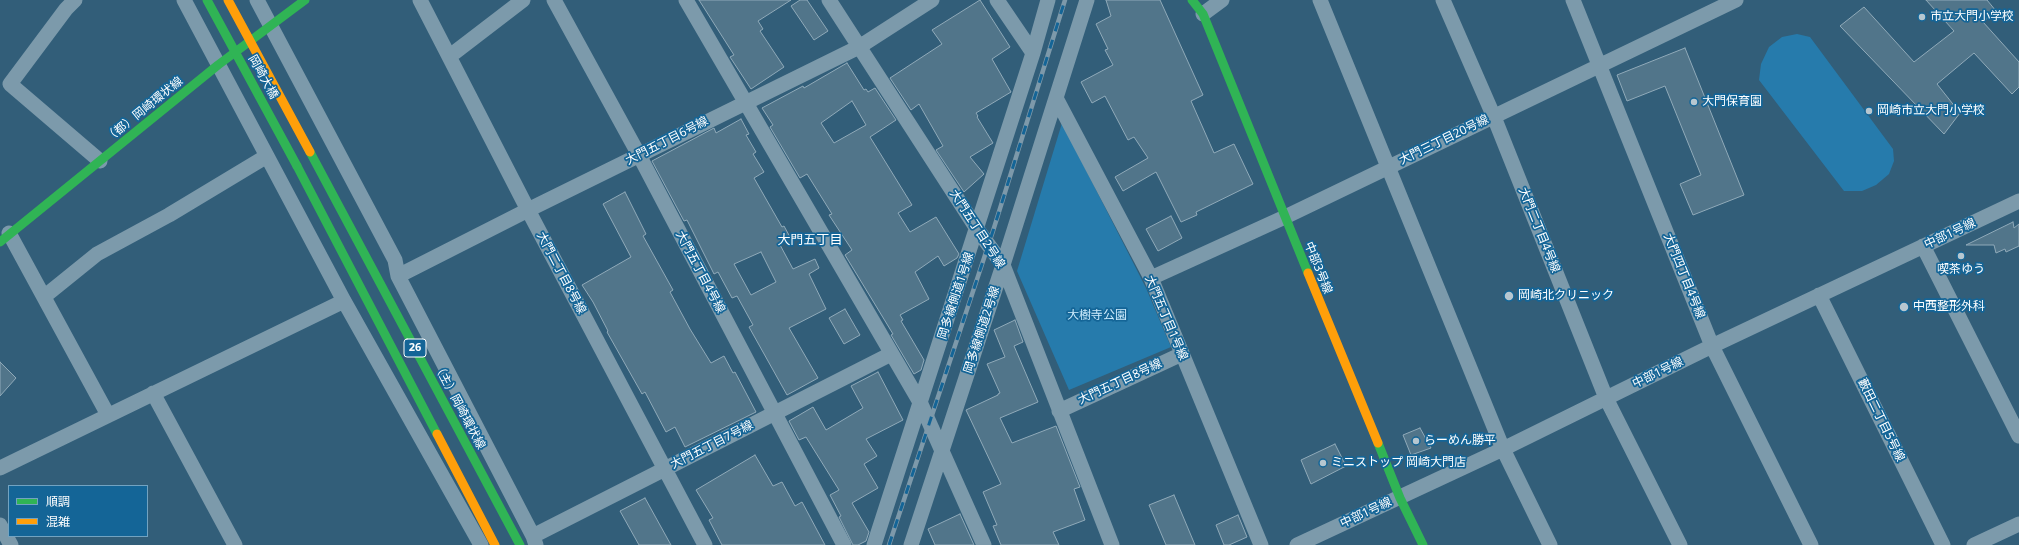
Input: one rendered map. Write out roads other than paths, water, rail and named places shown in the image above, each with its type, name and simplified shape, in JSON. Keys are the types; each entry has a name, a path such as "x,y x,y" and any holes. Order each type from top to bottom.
{"main road":[{"name":"岡崎大橋","path":"207,0 298,166 496,545"},
{"name":"岡崎大橋","path":"228,0 310,152"},
{"name":"（都）岡崎環状線","path":"5,237 218,65 305,0"},
{"name":"中部3号線","path":"1192,0 1203,14 1400,498 1423,545"},
{"name":"（主）岡崎環状線","path":"310,152 520,545"}],"street":[{"path":"75,0 66,9 10,84 100,161"},
{"path":"184,0 344,301 481,545"},
{"path":"257,0 395,260 398,276 534,540"},
{"name":"大門二丁目8号線","path":"420,0 528,210 705,545"},
{"path":"450,56 523,0"},
{"name":"大門五丁目4号線","path":"554,0 639,155 844,545"},
{"path":"686,0 921,404 984,545"},
{"name":"大門五丁目2号線","path":"829,0 977,229 1003,266 1112,545"},
{"name":"大門五丁目6号線","path":"398,276 745,102 859,47 932,0"},
{"path":"997,0 1033,53"},
{"name":"岡多線側道1号線","path":"874,545 977,229 1033,53 1048,0"},
{"name":"岡多線側道2号線","path":"911,545 1003,266 1087,0"},
{"path":"1203,14 1222,0"},
{"path":"1320,0 1503,449 1550,545"},
{"name":"大門二丁目4号線","path":"1443,0 1494,116 1606,398 1680,545"},
{"name":"大門四丁目4号線","path":"1573,0 1712,346 1811,545"},
{"name":"大門三丁目20号線","path":"1151,278 1285,217 1736,0"},
{"name":"大門五丁目1号線","path":"1056,98 1151,278 1261,545"},
{"path":"45,296 97,254 169,215 267,156"},
{"name":"中部1号線","path":"1297,545 1503,449 1712,346 2019,201"},
{"path":"5,237 45,296 108,415"},
{"path":"1924,246 2019,436"},
{"name":"藪田二丁目5号線","path":"1819,295 1943,545"},
{"path":"0,468 344,301"},
{"name":"大門五丁目7号線","path":"534,540 665,469 891,354"},
{"name":"大門五丁目8号線","path":"1059,411 1182,354"},
{"path":"153,393 235,545"},
{"path":"0,524 11,545"},
{"path":"1974,545 2019,524"}],"railway":[{"path":"889,545 993,231 1065,0"}],"place":[{"name":"市立大門小学校","path":"1922,17"},
{"name":"大門保育園","path":"1694,102"},
{"name":"岡崎市立大門小学校","path":"1869,111"},
{"name":"喫茶ゆう","path":"1961,256"},
{"name":"岡崎北クリニック","path":"1509,296"},
{"name":"中西整形外科","path":"1904,307"},
{"name":"らーめん勝平","path":"1416,441"},
{"name":"ミニストップ 岡崎大門店","path":"1323,463"}],"district":[{"name":"大門五丁目","path":"810,240"}],"park label":[{"name":"大樹寺公園","path":"1097,316"}]}
